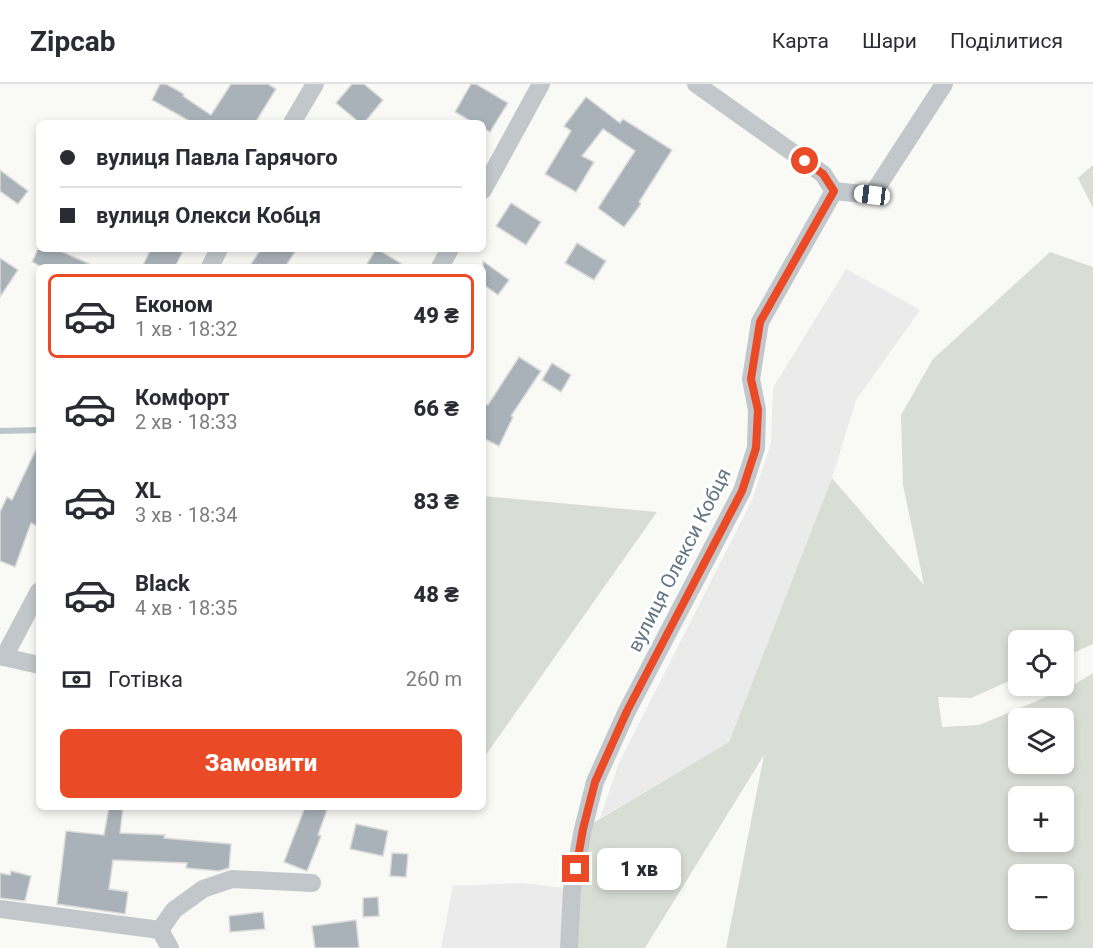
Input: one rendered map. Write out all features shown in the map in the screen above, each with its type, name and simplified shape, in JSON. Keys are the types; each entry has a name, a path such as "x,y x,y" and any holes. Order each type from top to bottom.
{"street":[{"path":"294,120 315,84"},
{"path":"486,185 541,84"},
{"path":"696,84 823,174 834,191 872,195 944,84"},
{"name":"вулиця Олекси Кобця","path":"569,948 572,889 583,829 595,782 627,711 742,491 756,448 758,410 751,379 760,322 834,191"},
{"path":"36,596 2,657 36,663"},
{"path":"160,930 174,910 203,889 232,879 312,883"},
{"path":"0,909 160,930"},
{"path":"160,930 170,948"}],"shaded area":[{"path":"1093,165 1093,208 1078,178"},
{"path":"1050,252 1093,267 1093,644 1074,653 1074,630 1008,630 1008,681 971,698 938,697 942,727 979,725 1008,713 1008,774 1074,774 1074,708 1020,708 1048,696 1074,696 1074,685 1093,673 1093,948 726,948 764,755 645,948 569,948 583,829 729,742 832,478 924,585 903,485 901,415 933,359"},
{"path":"846,269 920,310 856,400 832,478 729,742 600,818 619,763 752,500 771,443 773,388"},
{"path":"486,496 657,512 486,755"},
{"path":"523,883 572,889 569,948 441,948 453,886"}],"building":[{"path":"160,84 166,84 184,94 183,96 211,115 231,84 268,84 276,89 257,120 188,120 152,100"},
{"path":"352,84 364,84 383,100 366,120 356,120 336,103"},
{"path":"471,84 476,84 508,103 490,132 486,130 486,120 469,120 455,112"},
{"path":"586,97 620,123 623,119 672,150 639,202 641,204 624,227 598,208 635,151 603,129 582,156 594,162 576,192 545,174 571,131 564,126"},
{"path":"0,170 28,191 18,204 0,191"},
{"path":"511,203 541,222 526,245 496,226"},
{"path":"577,243 606,261 594,280 565,263"},
{"path":"37,252 63,252 89,264 36,264 32,262"},
{"path":"150,252 182,252 176,264 144,264"},
{"path":"259,252 295,252 287,264 251,264"},
{"path":"374,252 382,252 402,264 367,264"},
{"path":"0,258 18,270 0,297"},
{"path":"483,261 509,280 498,295 486,286 486,264 483,264"},
{"path":"519,357 541,371 511,416 513,417 499,446 486,440 486,404 488,405"},
{"path":"552,363 571,375 561,392 542,380"},
{"path":"36,449 36,526 31,523 15,567 0,561 0,512 7,497 12,500"},
{"path":"108,810 123,810 120,833 165,835 164,838 231,844 229,868 219,871 186,868 187,863 113,860 109,889 128,892 125,914 57,904 66,831 104,835"},
{"path":"304,810 327,810 318,835 321,836 307,871 284,862"},
{"path":"356,824 388,831 383,856 350,849"},
{"path":"392,853 408,854 406,877 390,876"},
{"path":"11,871 31,876 25,901 0,898 0,873 10,875"},
{"path":"378,897 379,916 363,917 363,898"},
{"path":"263,912 265,929 230,932 229,916"},
{"path":"356,920 359,948 315,948 312,926"}],"waterway":[{"path":"0,431 36,430"}],"route":[{"path":"576,869 595,782 627,711 742,491 756,448 758,410 751,379 760,322 834,191 823,174 805,161"}]}
